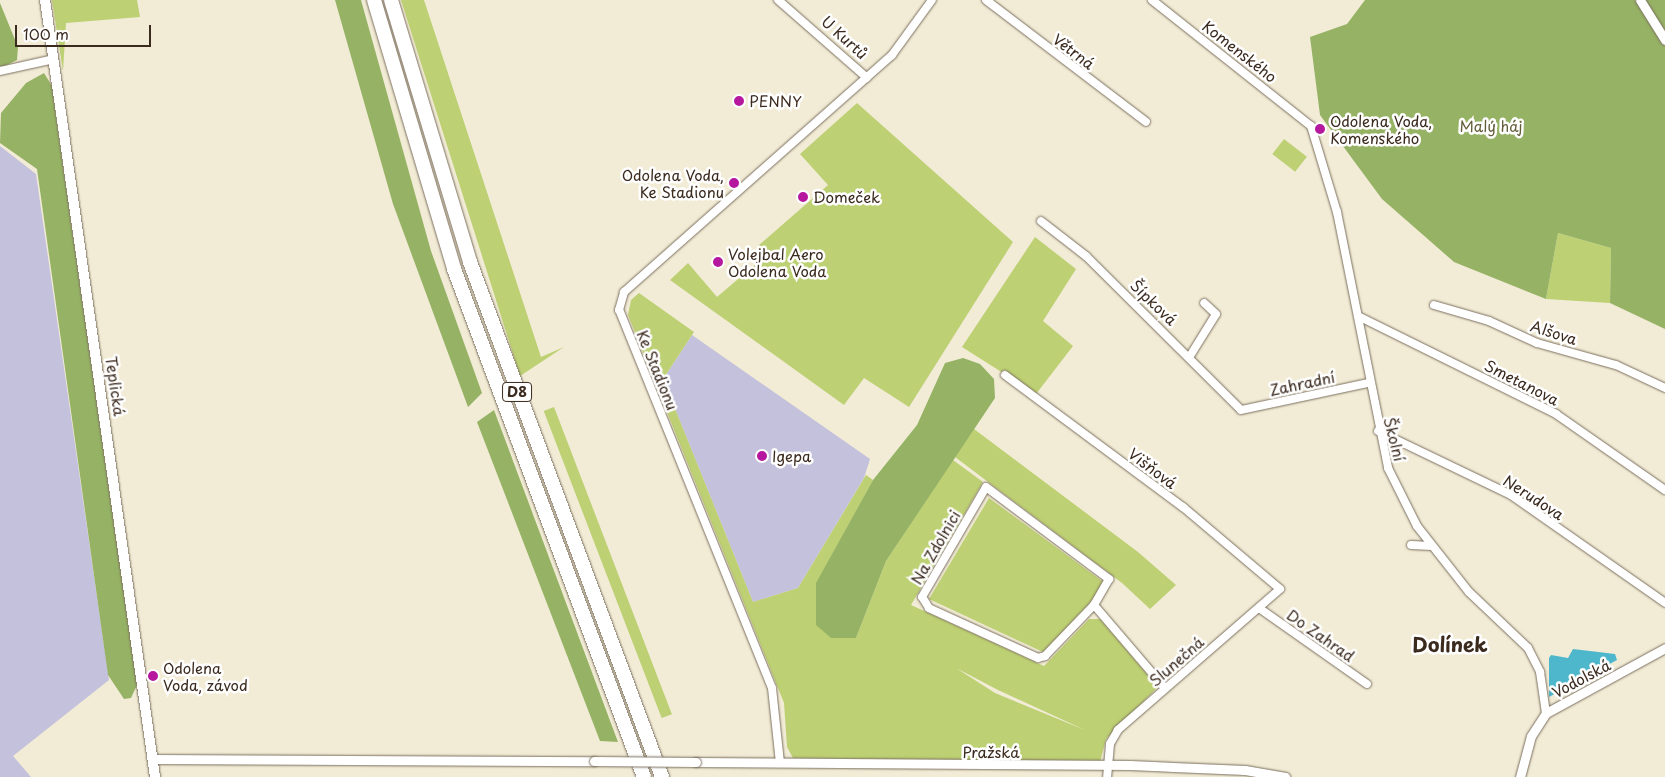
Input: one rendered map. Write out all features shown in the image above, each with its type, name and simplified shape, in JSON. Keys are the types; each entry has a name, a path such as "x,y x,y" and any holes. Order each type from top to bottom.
{"highway":[{"name":"D8","path":"374,0 454,269 644,777"},
{"name":"D8","path":"390,0 470,262 662,777"}],"main road":[{"name":"Teplická","path":"45,0 155,777"}],"street":[{"name":"U Kurtů","path":"778,0 867,78"},
{"name":"Ke Stadionu","path":"780,763 772,688 619,310 624,292 892,55 932,0"},
{"name":"Větrná","path":"986,0 1146,122"},
{"name":"Komenského","path":"1152,0 1310,126"},
{"path":"1640,0 1665,40"},
{"path":"0,71 54,59"},
{"name":"Školní","path":"1310,126 1335,203 1358,316 1368,383 1378,431 1402,503 1432,546 1469,592 1528,648 1540,672 1546,713"},
{"name":"Šípková","path":"1041,221 1086,256 1190,356 1241,410"},
{"path":"1190,356 1216,314 1204,303"},
{"name":"Alšova","path":"1434,305 1489,321 1536,342 1616,365 1665,388"},
{"name":"Smetanova","path":"1358,316 1556,414 1665,490"},
{"name":"Višňová","path":"1005,375 1183,507 1280,589"},
{"name":"Zahradní","path":"1241,410 1368,383"},
{"name":"Nerudova","path":"1378,431 1511,495 1665,603"},
{"name":"Na Zdolnici","path":"986,487 1109,579 1094,604 1045,656 1038,658 929,608 922,597 986,487"},
{"path":"1412,545 1432,546"},
{"name":"Slunečná","path":"1107,777 1107,765 1118,730 1280,589"},
{"path":"1094,604 1165,688"},
{"name":"Do Zahrad","path":"1259,608 1366,684"},
{"name":"Vodolská","path":"1520,777 1531,736 1546,713 1665,648"},
{"name":"Pražská","path":"153,759 1107,765 1245,770 1285,777"}],"shaded area":[{"path":"0,146 36,174 109,680 13,756 31,777 0,777"},
{"path":"692,335 870,459 864,478 798,588 753,602 663,379"}],"green space":[{"path":"52,0 137,0 140,17 66,23 63,71"},
{"path":"335,0 361,0 431,251 482,393 468,407 393,204"},
{"path":"401,0 424,0 541,357 564,347 520,376"},
{"name":"Malý háj","path":"1365,0 1665,0 1665,329 1610,303 1611,248 1558,233 1546,299 1454,262 1382,199 1320,115 1310,37 1347,24"},
{"path":"0,3 18,47 17,60 5,66 0,66"},
{"path":"44,73 52,86 137,685 131,698 124,699 108,675 37,169 0,143 1,113 26,83"},
{"path":"857,103 1013,242 909,407 864,378 844,405 670,280 688,263 717,297 757,263 765,252 759,245 828,185 800,154"},
{"path":"1284,139 1307,157 1295,172 1272,154"},
{"path":"1558,233 1611,248 1610,303 1546,299"},
{"path":"1035,237 1076,269 1043,321 1073,346 1036,394 962,347"},
{"path":"639,293 694,332 663,379 753,602 798,588 866,475 873,480 816,584 856,638 886,561 953,460 983,482 911,605 1044,666 1089,619 1100,619 1158,687 1106,739 1100,762 793,758 787,747 784,703 628,315 631,300","holes":["956,668 998,690 1085,730 995,693"]},
{"path":"963,358 980,364 994,379 995,398 886,561 856,638 831,638 816,625 816,583 873,480 917,425 945,363"},
{"path":"554,407 672,714 662,718 544,411"},
{"path":"494,410 618,742 600,741 477,422"},
{"path":"974,429 1138,552 1176,585 1150,609 1122,583 955,457"},
{"path":"989,498 1102,581 1102,590 1043,652 929,599"}],"water":[{"path":"1573,649 1615,654 1617,660 1549,697 1549,658 1551,655 1568,658"}],"place":[{"name":"PENNY","path":"739,101"},
{"name":"Odolena Voda, Komenského","path":"1320,129"},
{"name":"Odolena Voda, Ke Stadionu","path":"734,183"},
{"name":"Domeček","path":"803,197"},
{"name":"Volejbal Aero Odolena Voda","path":"718,262"},
{"name":"Igepa","path":"762,456"},
{"name":"Odolena Voda, závod","path":"153,676"}],"district":[{"name":"Dolínek","path":"1450,644"}]}
